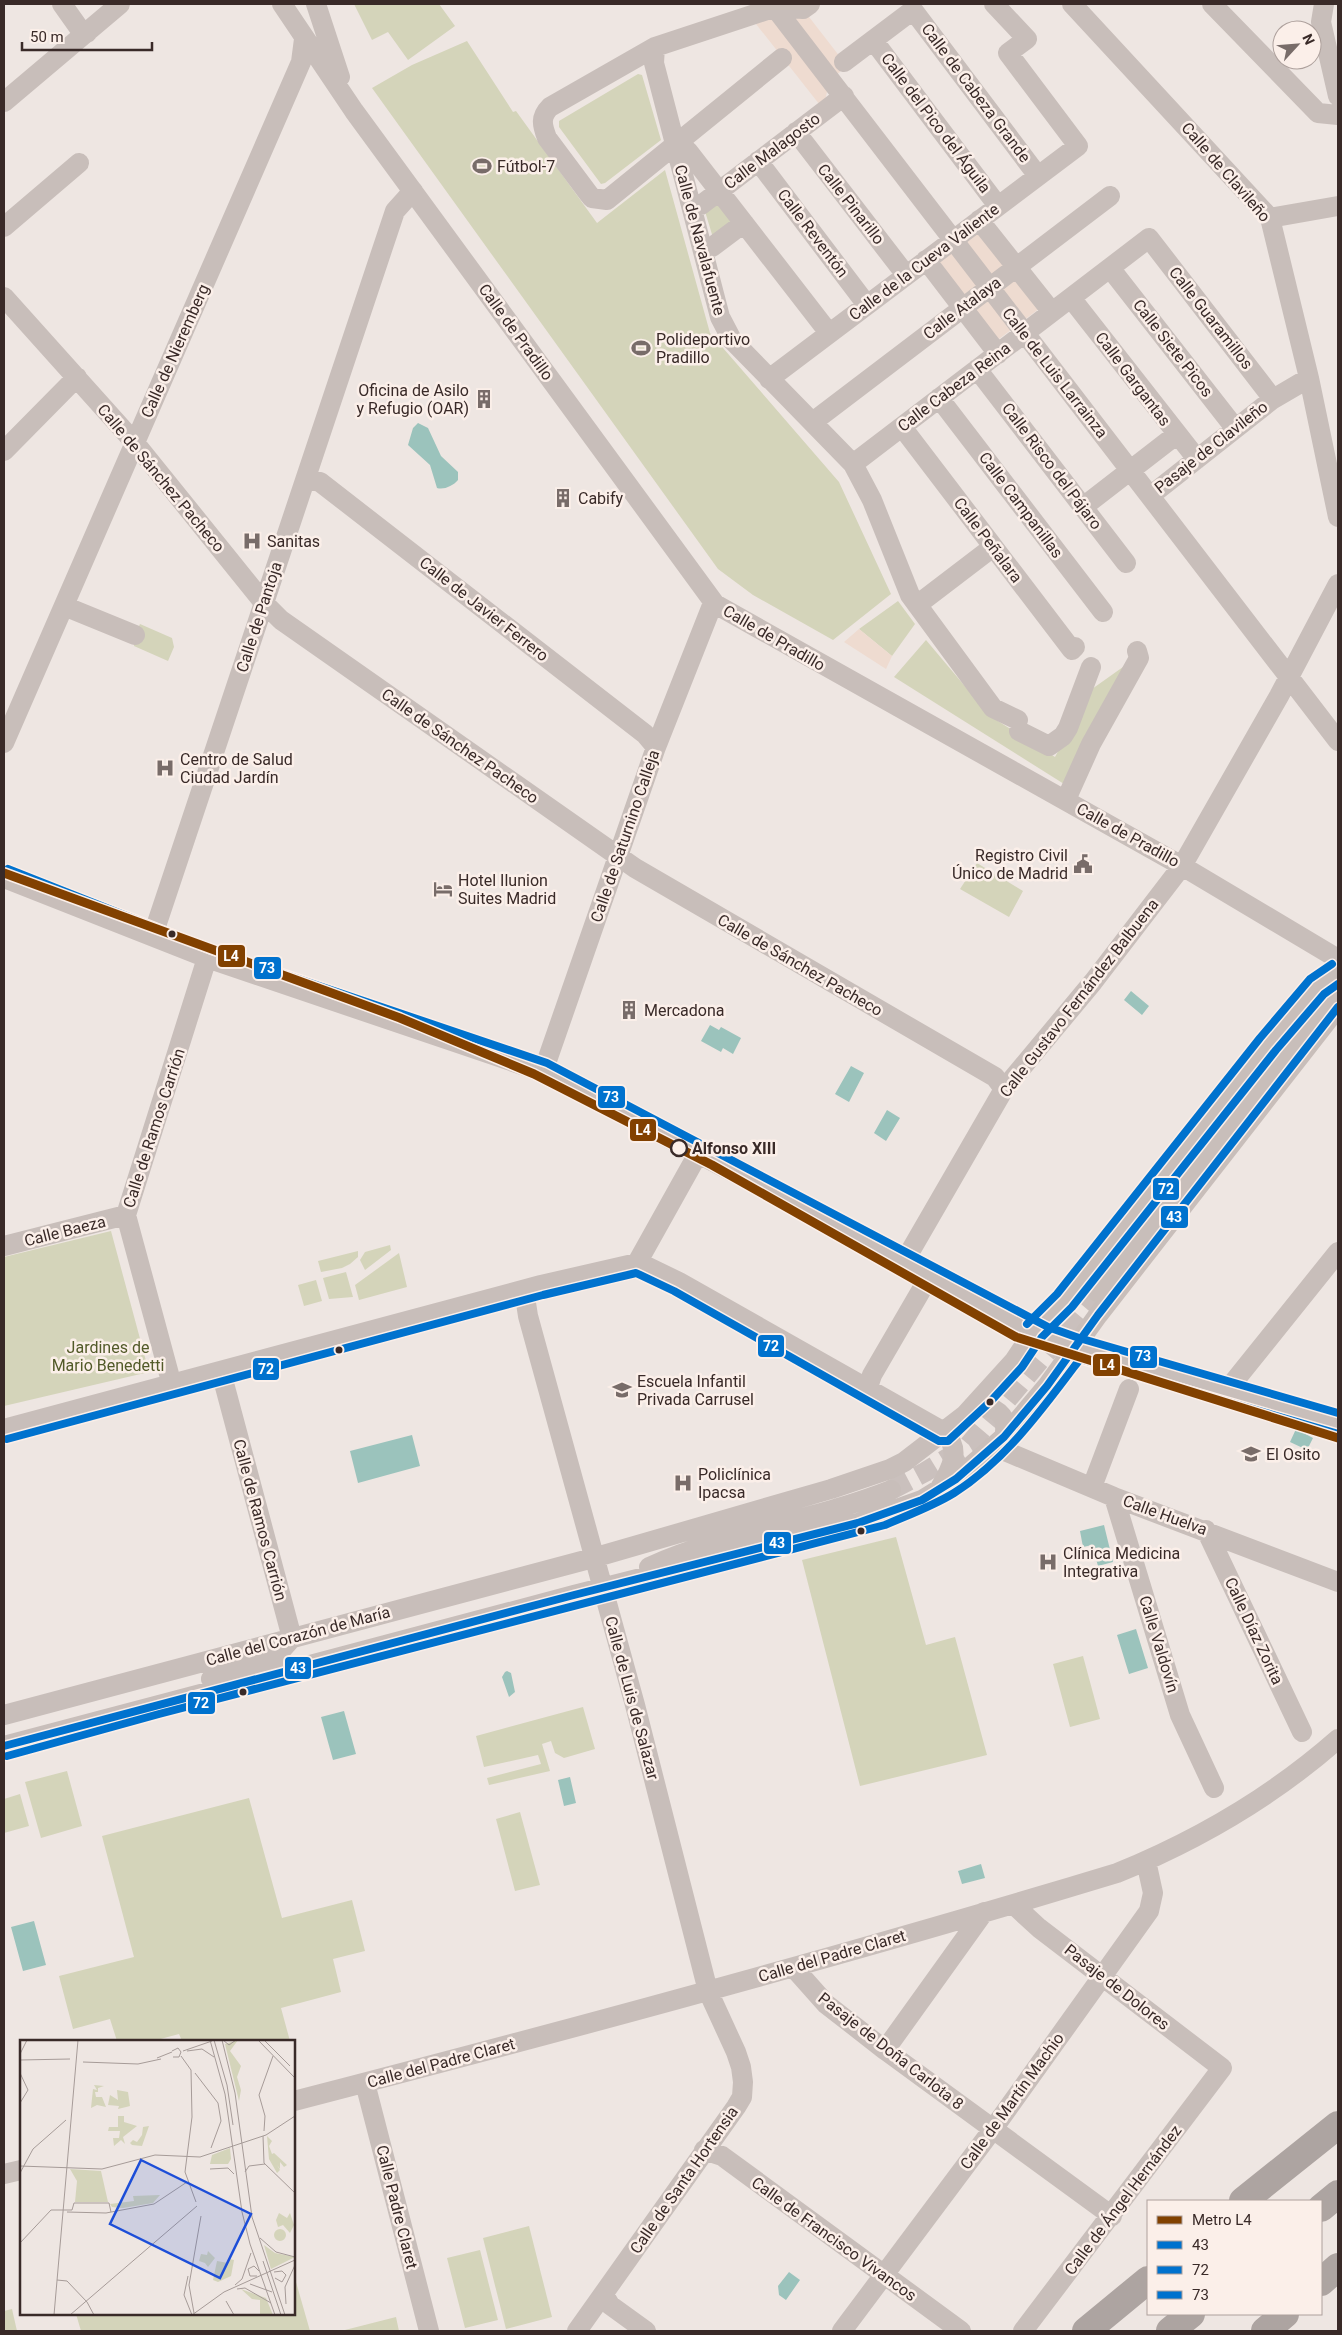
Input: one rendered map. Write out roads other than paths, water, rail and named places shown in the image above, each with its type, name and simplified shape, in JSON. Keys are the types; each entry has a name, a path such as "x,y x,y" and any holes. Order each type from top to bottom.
{"highway":[{"path":"1245,2200 1338,2125"},
{"path":"1322,2207 1338,2194"},
{"path":"1322,2281 1338,2267"},
{"path":"1086,2331 1147,2281"},
{"path":"1170,2331 1191,2315"},
{"path":"1265,2331 1284,2315"}],"street":[{"path":"62,4 79,28 87,33"},
{"path":"4,102 120,4"},
{"name":"Calle de Pradillo","path":"282,4 354,111 715,604 1182,866 1338,959"},
{"name":"Calle de Pradillo","path":"316,4 332,58 354,111"},
{"path":"782,58 681,148 607,200 592,198 547,138 542,122 544,113 550,107 655,47 774,6 803,9 810,4"},
{"name":"Calle de la Cueva Valiente","path":"769,378 1078,146 1008,53 1027,39 994,4"},
{"name":"Calle de Clavileño","path":"1072,4 1270,218 1309,378 1338,517"},
{"path":"1212,4 1318,113 1338,115"},
{"path":"1324,4 1321,22 1338,96"},
{"name":"Calle de Luis Larrainza","path":"774,6 1338,741"},
{"name":"Calle de Cabeza Grande","path":"873,40 913,10 1038,176"},
{"name":"Calle de Nieremberg","path":"4,743 301,62 304,39"},
{"path":"844,62 873,40"},
{"name":"Calle del Pico del Águila","path":"873,40 998,206"},
{"name":"Calle de Navalafuente","path":"655,47 654,63 681,148 720,317 732,340 814,421 853,464 872,500 905,584 917,605 993,708 1048,746 1063,736 1068,728 1092,667"},
{"name":"Calle Malagosto","path":"701,206 844,96"},
{"name":"Calle Pinarillo","path":"796,132 906,275"},
{"path":"681,148 719,191 829,333"},
{"name":"Calle Reventón","path":"758,161 867,305"},
{"path":"4,227 79,163"},
{"name":"Calle de Pantoja","path":"153,935 394,211 413,191"},
{"name":"Calle Atalaya","path":"814,421 1110,196"},
{"path":"1270,218 1338,206"},
{"path":"979,220 1052,312"},
{"path":"712,247 744,223"},
{"name":"Calle Cabeza Reina","path":"853,464 1149,238"},
{"name":"Calle Guaramillos","path":"1149,238 1273,398"},
{"path":"926,260 998,354"},
{"name":"Calle Siete Picos","path":"1110,268 1236,428"},
{"name":"Calle de Sánchez Pacheco","path":"4,297 135,444 264,603 281,620 617,857 995,1077 1004,1089"},
{"name":"Calle Gargantas","path":"1071,298 1176,435 1197,459"},
{"name":"Calle Risco del Pájaro","path":"978,369 1126,563"},
{"path":"4,451 77,377"},
{"path":"1273,398 1309,378"},
{"name":"Calle Campanillas","path":"939,398 1103,612"},
{"name":"Pasaje de Clavileño","path":"1150,496 1273,398"},
{"name":"Calle Peñalara","path":"902,427 1072,650 1075,647"},
{"path":"1084,507 1176,435"},
{"name":"Calle de Javier Ferrero","path":"306,479 320,482 645,734 656,747"},
{"path":"917,605 993,547"},
{"name":"Calle Gustavo Fernández Balbuena","path":"904,1262 1004,1089 1093,982 1182,866 1289,678 1338,584"},
{"name":"Calle de Saturnino Calleja","path":"543,1072 656,747 709,614 715,604"},
{"path":"64,606 136,635"},
{"path":"1069,793 1090,744 1139,658 1138,651"},
{"path":"4,878 153,935 207,958 543,1072 699,1152 929,1277 1034,1331 1076,1348 1338,1423"},
{"name":"Calle de Ramos Carrión","path":"172,1386 126,1215 207,958"},
{"name":"Calle del Corazón de María","path":"5,1713 593,1558 830,1489 890,1469 904,1462 944,1432 973,1406 1014,1361 1034,1331 1064,1301 1268,1044 1317,986 1338,972"},
{"path":"1097,1292 1338,985"},
{"name":"Calle del Corazón de María","path":"4,1746 368,1649 858,1523 922,1500 965,1473 999,1442 1076,1348 1098,1315 1338,1007"},
{"path":"637,1263 699,1152"},
{"name":"Calle Baeza","path":"4,1246 126,1215"},
{"path":"1223,1391 1235,1380 1338,1252"},
{"path":"4,1430 524,1290 637,1263 679,1282 868,1387 944,1432 951,1441 954,1458 939,1490"},
{"path":"868,1387 872,1374 929,1277"},
{"name":"Calle de Luis de Salazar","path":"524,1290 528,1316 637,1714 708,1991"},
{"name":"Calle de Ramos Carrión","path":"221,1372 292,1638"},
{"path":"1092,1487 1129,1389"},
{"path":"973,1406 990,1406 1001,1413 1006,1426 999,1442"},
{"name":"Calle Huelva","path":"999,1442 1114,1497 1206,1530 1338,1582"},
{"name":"Calle del Corazón de María","path":"602,1588 687,1550 825,1512 891,1490"},
{"name":"Calle Valdovín","path":"1114,1497 1180,1715 1214,1788"},
{"name":"Calle Díaz Zorita","path":"1206,1530 1302,1732"},
{"name":"Calle del Corazón de María","path":"593,1558 687,1550"},
{"path":"368,1649 368,1632 373,1626 433,1605 446,1596"},
{"path":"189,1696 197,1686 209,1680 275,1657 292,1638"},
{"path":"5,1713 36,1731 54,1733"},
{"name":"Calle del Padre Claret","path":"295,2101 794,1968 1116,1873 1196,1837 1268,1795 1338,1739"},
{"name":"Calle de Martín Machio","path":"842,2331 992,2129 1149,1911 1153,1893 1146,1861"},
{"name":"Pasaje de Dolores","path":"1013,1904 1039,1928 1222,2068"},
{"path":"885,2050 984,1912"},
{"name":"Pasaje de Doña Carlota 8","path":"794,1968 826,2004 885,2050 1112,2216"},
{"name":"Calle de Santa Hortensia","path":"577,2331 742,2097 743,2082 736,2052 708,1991"},
{"name":"Calle de Ángel Hernández","path":"1023,2331 1112,2216 1222,2068"},
{"name":"Calle Padre Claret","path":"365,2083 429,2331"},
{"name":"Calle de Francisco Vivancos","path":"704,2150 722,2156 883,2276 961,2331"},
{"path":"4,2174 20,2170"},
{"path":"604,2295 610,2305 646,2331"}],"water":[{"path":"418,423 428,428 441,456 458,472 458,480 451,486 437,488 430,465 408,445 413,428"},
{"path":"1131,991 1149,1006 1142,1015 1124,1000"},
{"path":"710,1025 719,1030 721,1027 741,1038 733,1054 723,1048 721,1052 701,1041"},
{"path":"851,1066 864,1073 849,1102 835,1094"},
{"path":"887,1110 900,1118 886,1141 874,1133"},
{"path":"1296,1429 1313,1438 1307,1450 1290,1442"},
{"path":"412,1435 420,1466 358,1483 350,1451"},
{"path":"1104,1525 1113,1562 1098,1566 1092,1545 1083,1547 1080,1531"},
{"path":"1136,1629 1148,1668 1129,1674 1117,1635"},
{"path":"507,1671 511,1673 515,1692 509,1697 502,1677"},
{"path":"344,1711 356,1754 333,1760 321,1717"},
{"path":"570,1777 576,1803 564,1806 558,1780"},
{"path":"981,1864 985,1878 962,1884 958,1871"},
{"path":"34,1921 46,1965 23,1971 11,1927"},
{"path":"789,2272 800,2280 786,2300 779,2295 778,2286"}],"tunnel":[{"path":"891,1490 969,1445 1097,1292"}],"metro line":[{"name":"L4","path":"4,873 400,1018 534,1074 712,1165 1016,1337 1338,1438"}],"place":[{"name":"Fútbol-7","path":"482,166"},
{"name":"Polideportivo Pradillo","path":"641,348"},
{"name":"Oficina de Asilo y Refugio (OAR)","path":"484,399"},
{"name":"Cabify","path":"563,498"},
{"name":"Sanitas","path":"252,541"},
{"name":"Centro de Salud Ciudad Jardín","path":"165,768"},
{"name":"Registro Civil Único de Madrid","path":"1083,864"},
{"name":"Hotel Ilunion Suites Madrid","path":"443,889"},
{"name":"Mercadona","path":"629,1010"},
{"name":"Alfonso XIII","path":"679,1148"},
{"name":"Escuela Infantil Privada Carrusel","path":"622,1390"},
{"name":"El Osito","path":"1251,1454"},
{"name":"Policlínica Ipacsa","path":"683,1483"},
{"name":"Clínica Medicina Integrativa","path":"1048,1562"}],"park label":[{"name":"Jardines de Mario Benedetti","path":"108,1356"}]}
